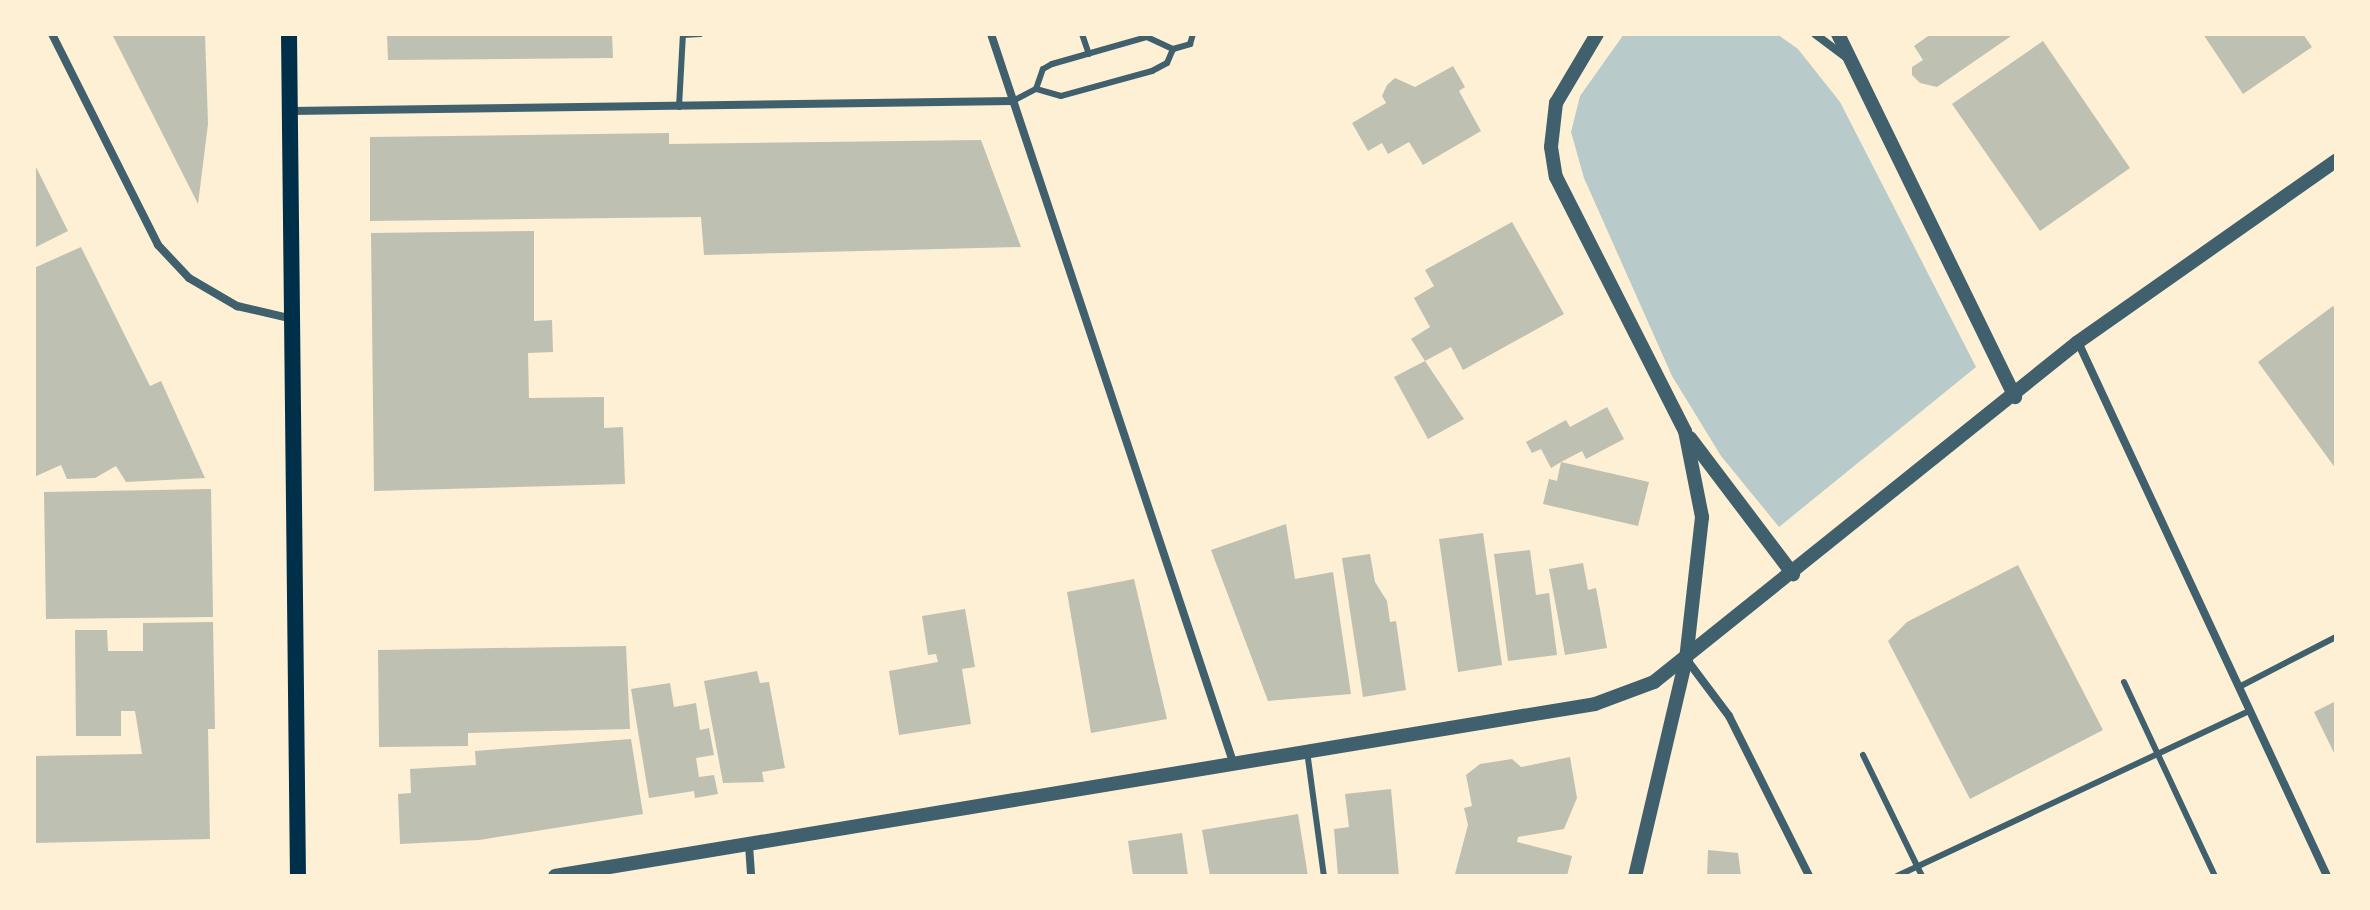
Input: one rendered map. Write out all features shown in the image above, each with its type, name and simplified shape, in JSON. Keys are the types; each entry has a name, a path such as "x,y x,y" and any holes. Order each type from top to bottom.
{"main road":[{"path":"289,34 298,876"}],"street":[{"path":"52,34 158,245 189,278 237,306 293,319"},
{"path":"991,34 1234,765"},
{"path":"1597,34 1556,103 1551,147 1556,177 1685,431 1793,574"},
{"path":"1815,34 1847,58"},
{"path":"1838,34 1847,58 2015,397"},
{"path":"289,111 1013,101"},
{"path":"555,876 1595,704 1654,682 2015,397 2078,342 2336,161"},
{"path":"2078,342 2327,876"},
{"path":"1635,876 1686,659 1702,517 1685,431"},
{"path":"1686,659 1729,716 1809,876"},
{"path":"749,845 751,876"}],"lane":[{"path":"679,107 683,35 700,34"},
{"path":"1082,34 1089,54"},
{"path":"1013,101 1036,89 1043,69 1147,37 1173,49 1190,44 1193,34"},
{"path":"1036,89 1061,96 1152,71 1167,63 1173,49"},
{"path":"2239,687 2336,637"},
{"path":"2124,682 2215,876"},
{"path":"1897,876 2250,711"},
{"path":"1307,751 1324,876"},
{"path":"1863,755 1922,876"}],"shaded area":[{"path":"1624,34 1777,34 1798,49 1840,102 1976,367 1779,527 1721,456 1672,376 1584,178 1571,132 1580,96"}],"building":[{"path":"112,34 205,34 208,124 198,204"},
{"path":"387,34 612,34 613,58 388,60"},
{"path":"1931,34 2014,34 1937,87 1920,83 1912,75 1912,67 1923,60 1914,46"},
{"path":"2203,34 2303,34 2312,47 2243,94"},
{"path":"2043,41 2130,168 2040,231 1952,104"},
{"path":"1453,66 1465,87 1459,91 1481,131 1423,165 1409,142 1388,154 1382,143 1368,151 1352,123 1386,103 1382,96 1387,85 1395,78 1415,87"},
{"path":"669,133 669,144 981,140 1021,247 704,255 701,217 370,221 370,137"},
{"path":"34,163 68,231 34,248"},
{"path":"1512,222 1564,314 1463,370 1451,347 1425,361 1411,339 1430,327 1414,298 1434,286 1425,270"},
{"path":"534,231 534,321 552,320 553,352 528,353 529,398 604,397 604,428 623,427 625,484 374,491 371,233"},
{"path":"81,247 150,386 161,381 205,478 126,482 116,466 95,478 67,479 61,465 34,477 34,268"},
{"path":"2333,306 2336,310 2336,469 2258,362"},
{"path":"1425,361 1464,419 1428,439 1394,377"},
{"path":"1607,407 1624,439 1586,459 1582,451 1551,468 1541,449 1532,453 1526,442 1566,420 1570,427"},
{"path":"1561,462 1649,482 1638,526 1543,504 1549,479 1557,481"},
{"path":"211,489 213,617 46,619 44,492"},
{"path":"1286,524 1295,579 1333,572 1351,694 1268,701 1211,550"},
{"path":"1483,533 1502,665 1458,672 1439,539"},
{"path":"1530,550 1536,595 1549,593 1557,655 1508,661 1494,554"},
{"path":"1370,554 1375,582 1387,601 1390,622 1396,621 1406,690 1363,697 1342,558"},
{"path":"1583,563 1588,590 1596,588 1607,648 1565,655 1549,569"},
{"path":"2018,565 2103,730 1970,799 1888,641 1907,622"},
{"path":"1134,579 1167,719 1091,733 1067,592"},
{"path":"965,609 975,667 962,669 971,724 899,735 889,671 938,662 936,654 928,655 922,616"},
{"path":"213,622 215,729 208,729 210,839 34,843 34,756 142,754 135,711 121,711 121,736 76,736 75,630 107,630 108,651 143,651 143,623"},
{"path":"626,646 630,729 468,733 468,746 379,747 378,650"},
{"path":"757,671 760,683 769,682 785,768 762,772 764,782 723,783 704,681"},
{"path":"670,683 674,707 696,703 700,730 709,728 714,755 696,758 699,777 714,775 718,794 695,798 694,791 649,798 631,689"},
{"path":"2336,701 2336,757 2314,712"},
{"path":"631,739 643,814 479,840 400,844 398,794 411,793 410,769 476,765 475,751"},
{"path":"1570,757 1577,798 1564,829 1518,837 1517,842 1572,856 1567,876 1455,874 1468,825 1464,808 1472,806 1466,775 1480,764 1512,759 1521,767"},
{"path":"1391,789 1399,876 1338,876 1334,829 1349,827 1345,794"},
{"path":"1298,814 1308,876 1210,876 1202,830"},
{"path":"1182,833 1188,876 1133,876 1128,841"},
{"path":"1708,850 1738,853 1741,876 1707,876"}]}
